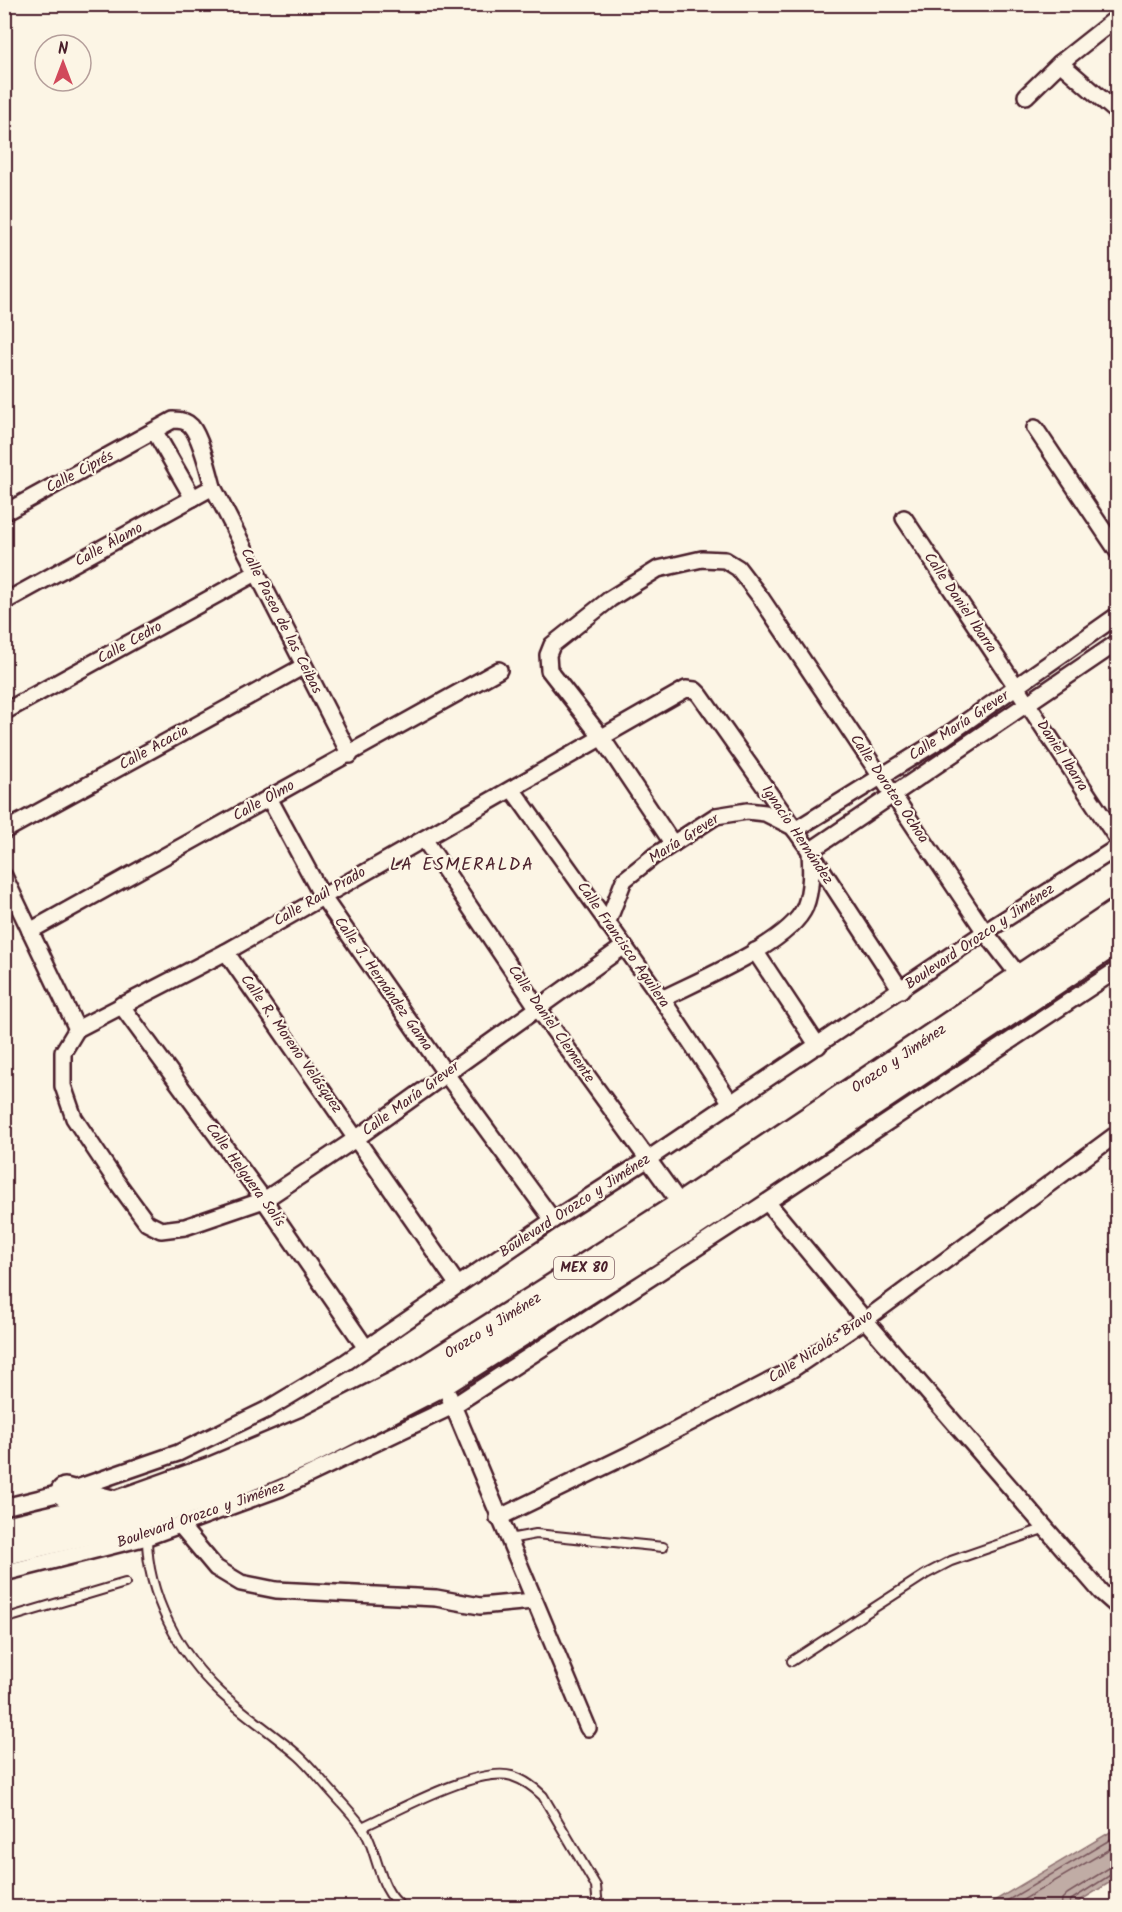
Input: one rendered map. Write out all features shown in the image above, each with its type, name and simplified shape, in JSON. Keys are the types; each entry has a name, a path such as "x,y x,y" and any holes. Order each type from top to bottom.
{"highway":[{"name":"Orozco y Jiménez","path":"4,1531 116,1505 214,1470 309,1430 420,1373 682,1206 1118,913"},
{"name":"Orozco y Jiménez","path":"4,1551 125,1522 220,1489 448,1394 695,1222 1118,938"},
{"path":"65,1492 116,1505"}],"street":[{"path":"1026,96 1060,63 1118,17"},
{"path":"1060,63 1118,113"},
{"name":"Calle Ciprés","path":"4,513 155,432 173,420 181,420 191,425 206,459 213,487"},
{"path":"1035,428 1118,552"},
{"path":"155,432 193,498"},
{"name":"Calle Álamo","path":"4,602 213,487"},
{"name":"Calle Paseo de las Ceibas","path":"213,487 350,755"},
{"name":"Calle Daniel Ibarra","path":"904,518 1027,703"},
{"name":"Calle Doroteo Ochoa","path":"673,844 602,738 549,670 548,655 552,645 610,599 658,569 702,559 725,560 738,568 761,598 985,932 1020,977"},
{"name":"Calle Cedro","path":"4,712 256,573"},
{"name":"Calle María Grever","path":"794,828 943,738 1118,615"},
{"name":"Calle María Grever","path":"810,851 1118,642"},
{"name":"Calle Acacia","path":"4,831 304,666"},
{"name":"Calle Olmo","path":"30,931 350,755 499,670"},
{"name":"Calle Raúl Prado","path":"77,1029 226,952 686,689"},
{"name":"Ignacio Hernández","path":"686,689 694,690 700,695 810,851 901,990"},
{"name":"Daniel Ibarra","path":"1027,703 1118,840"},
{"name":"Calle Francisco Aguilera","path":"512,789 662,999 731,1103"},
{"name":"Calle J. Hernández Gama","path":"269,798 322,896 446,1074 553,1220"},
{"name":"María Grever","path":"607,924 624,880 654,856 716,816 747,811 765,813 794,828"},
{"name":"Calle Daniel Clemente","path":"424,839 537,1007 682,1206"},
{"name":"Boulevard Orozco y Jiménez","path":"4,1507 65,1492 178,1453 266,1410 366,1348 553,1220 818,1046 985,932 1118,847"},
{"path":"662,999 755,951 786,931 805,908 812,874 810,851"},
{"path":"4,876 77,1029"},
{"name":"Calle María Grever","path":"77,1029 63,1052 63,1086 74,1118 147,1222 161,1230 185,1227 264,1200 357,1138 623,947"},
{"path":"755,951 818,1046"},
{"name":"Calle R. Moreno Velásquez","path":"226,952 458,1284"},
{"name":"Boulevard Orozco y Jiménez","path":"4,1573 147,1537 281,1488 448,1394 767,1202 1118,969"},
{"name":"Calle Helguera Solís","path":"121,1005 264,1200 366,1348"},
{"name":"Calle Nicolás Bravo","path":"498,1518 628,1455 791,1370 866,1320 1118,1133"},
{"path":"767,1202 1101,1592 1118,1607"},
{"path":"448,1394 507,1540 588,1728"},
{"path":"180,1525 216,1568 241,1583 276,1590 436,1598 480,1606 533,1601"}],"lane":[{"path":"792,1661 926,1574 951,1561 1046,1528"},
{"path":"507,1540 536,1534 663,1546"},
{"path":"147,1537 147,1559 151,1576 159,1600 181,1647 220,1693 301,1758 362,1827 388,1891 404,1908"},
{"path":"4,1619 125,1583"},
{"path":"362,1827 452,1786 483,1777 510,1776 533,1786 543,1796 596,1886 598,1908"}],"water":[{"path":"1117,1828 1117,1878 1070,1907 984,1907"}],"district":[{"name":"LA ESMERALDA","path":"462,865"}]}
